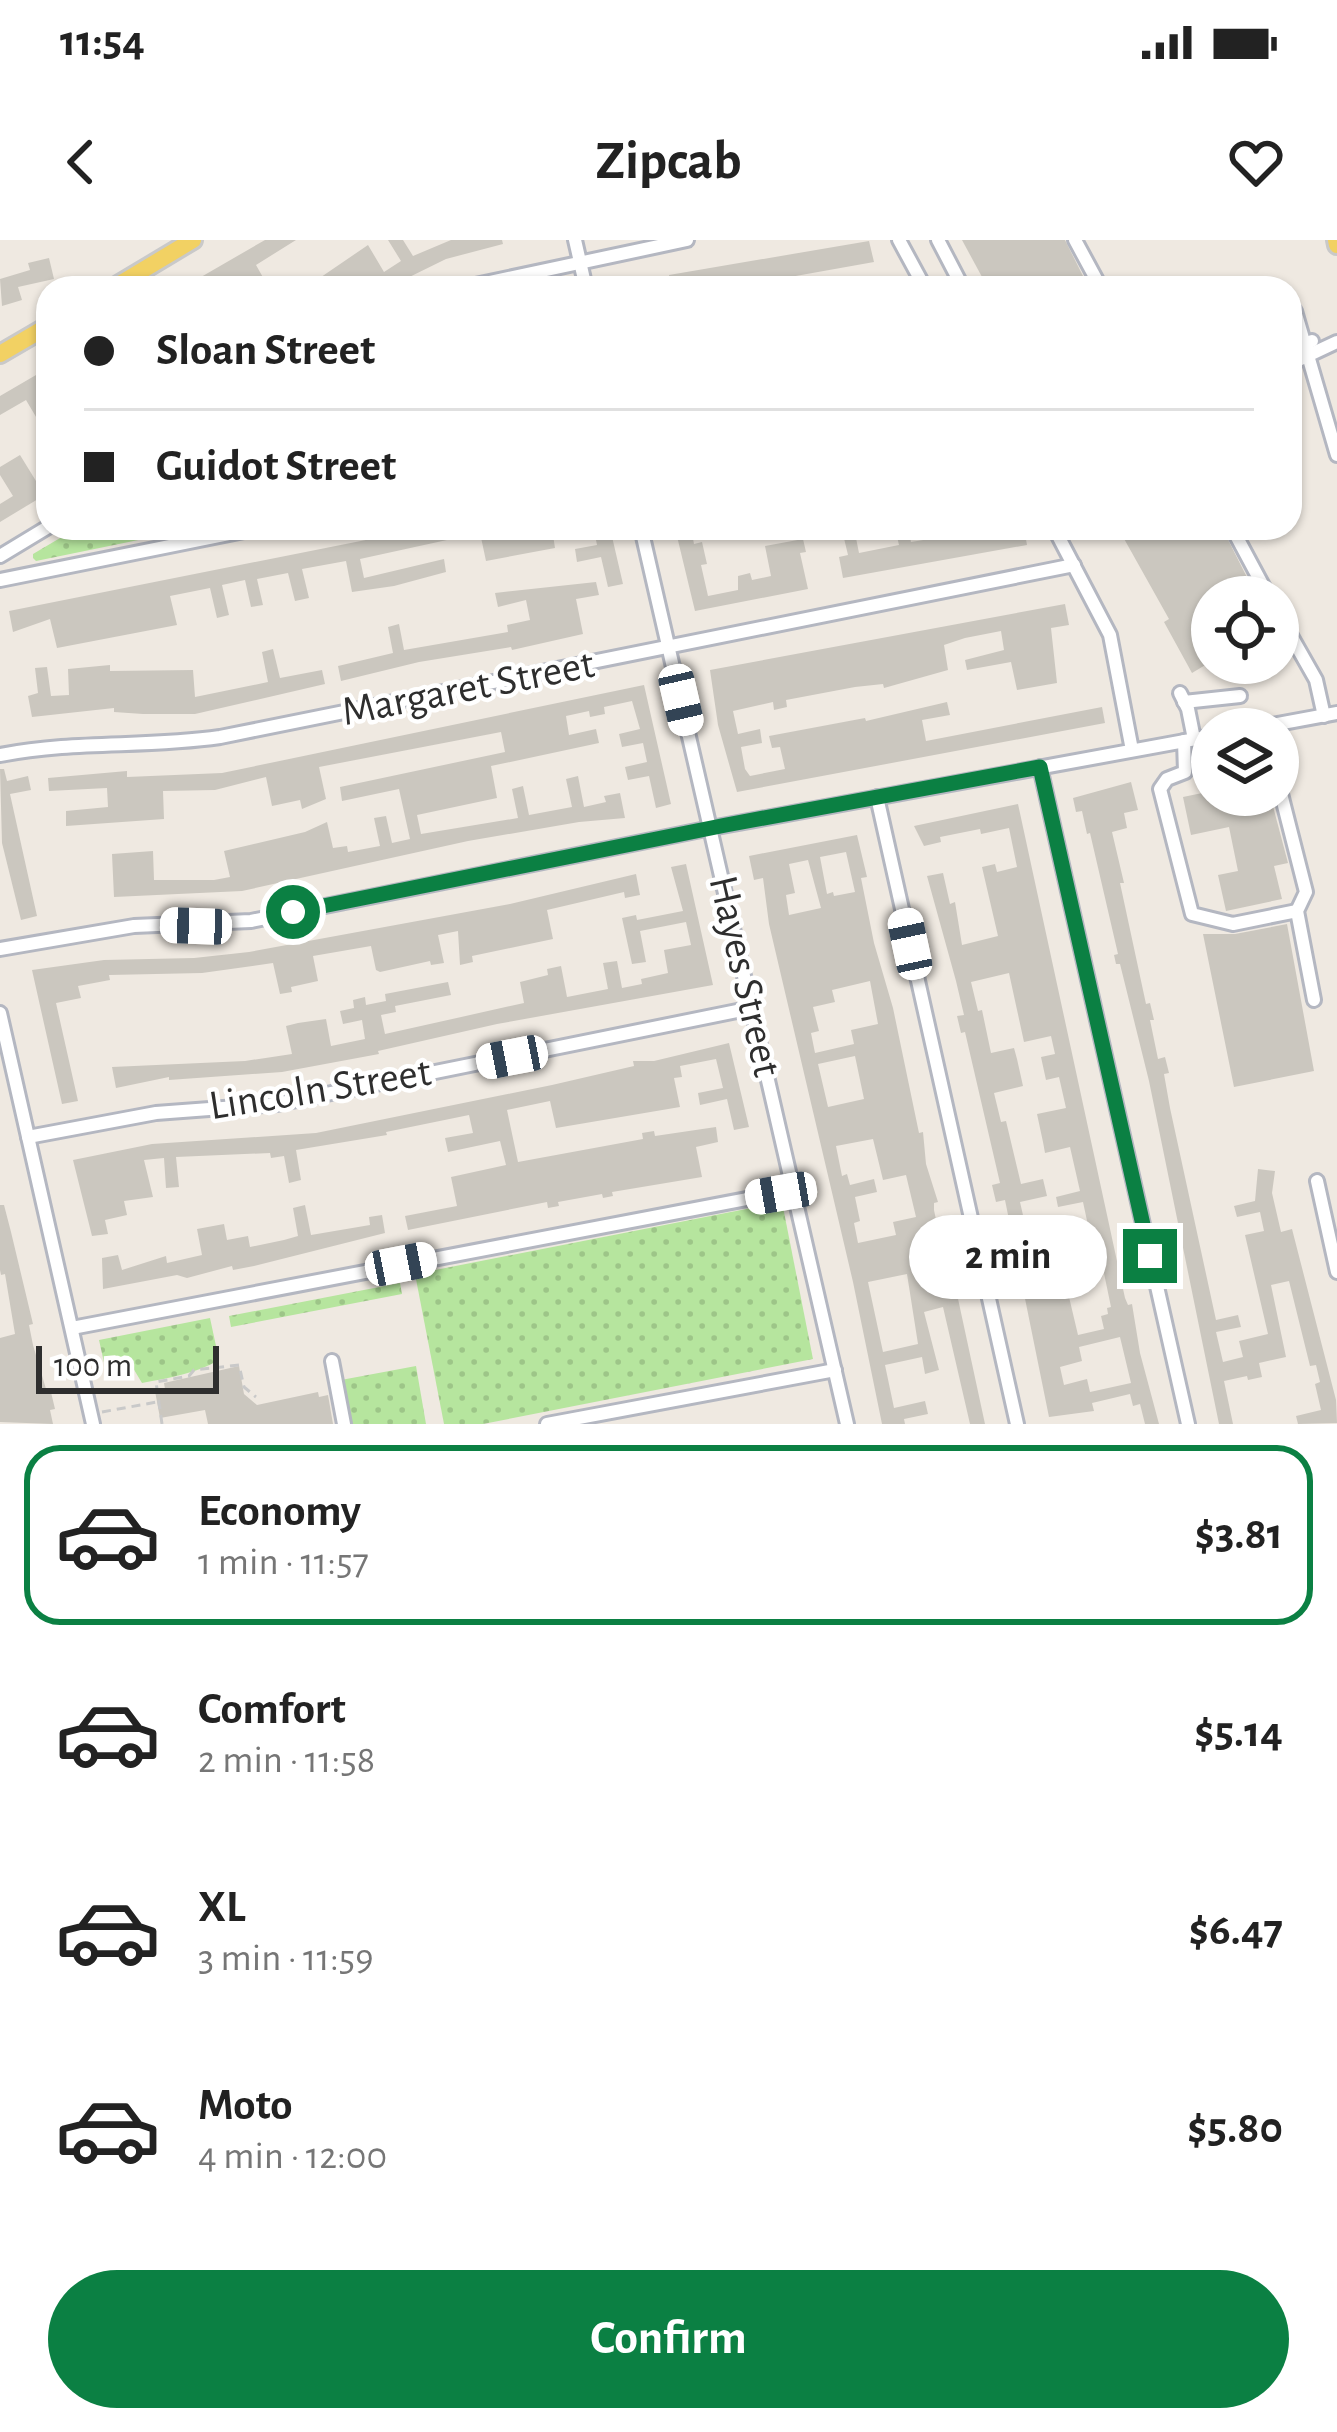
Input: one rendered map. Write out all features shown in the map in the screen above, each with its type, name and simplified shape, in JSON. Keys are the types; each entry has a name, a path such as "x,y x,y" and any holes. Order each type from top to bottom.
{"main road":[{"path":"133,276 193,240"},
{"path":"0,354 36,333"}],"street":[{"path":"575,240 583,276"},
{"path":"516,276 687,240"},
{"path":"899,240 918,276"},
{"path":"938,240 957,276"},
{"path":"1075,240 1094,276"},
{"path":"1302,331 1337,455"},
{"path":"1302,349 1337,339"},
{"path":"1302,353 1308,348"},
{"path":"0,556 36,534"},
{"path":"0,580 199,540"},
{"name":"Hayes Street","path":"644,540 847,1424"},
{"path":"1060,540 1110,634 1132,750"},
{"path":"1238,540 1258,576"},
{"name":"Margaret Street","path":"0,755 51,745 172,744 220,737 1074,565"},
{"path":"1299,650 1330,714 1299,720"},
{"path":"1240,696 1182,697 1189,740 1185,772 1167,779 1160,789 1192,914 1233,925 1297,911"},
{"path":"0,949 122,927 251,921 711,828 1189,740"},
{"path":"1040,767 1188,1424"},
{"path":"877,797 1017,1424"},
{"path":"1287,816 1306,892 1297,911 1314,1000"},
{"name":"Lincoln Street","path":"28,1137 156,1113 277,1104 752,1008"},
{"path":"0,1012 71,1328 97,1418"},
{"path":"1317,1181 1337,1272"},
{"path":"71,1328 794,1190"},
{"path":"332,1361 344,1424"},
{"path":"548,1424 835,1370"}],"path":[{"path":"162,1424 155,1382 239,1365 244,1387 256,1397"},
{"path":"97,1418 159,1402"}],"green space":[{"path":"57,540 138,540 36,561 33,554"},
{"path":"782,1202 813,1359 483,1424 444,1424 415,1274"},
{"path":"400,1283 402,1294 231,1327 229,1316"},
{"path":"210,1318 219,1360 210,1365 142,1383 133,1368 119,1363 105,1367 99,1340"},
{"path":"416,1366 426,1424 348,1424 341,1380"}],"building":[{"path":"265,240 296,240 256,265 262,276 203,276"},
{"path":"388,240 403,240 413,256 451,240 502,240 503,244 446,259 411,276 323,276 368,245 384,272 401,261"},
{"path":"962,240 1065,240 1083,276 982,276"},
{"path":"869,241 874,262 796,276 669,275"},
{"path":"49,258 53,276 36,276 36,283 18,287 22,300 2,306 0,279 30,270 28,263"},
{"path":"36,375 36,417 26,400 0,415 0,396"},
{"path":"20,455 36,481 36,500 0,522 0,504 13,496 0,467"},
{"path":"366,540 447,540 360,559 364,578 444,559 446,572 352,592 346,561 302,569 309,598 295,601 288,573 257,579 263,605 251,607 245,580 222,585 229,615 217,618 210,588 170,596 177,625 57,648 50,619 13,632 9,611"},
{"path":"482,540 554,540 555,548 486,561"},
{"path":"596,540 613,540 623,584 608,587 601,557 577,562 575,549 597,545"},
{"path":"678,540 702,542 708,596 738,590 738,576 750,573 752,580 771,576 765,546 803,540 806,552 800,553 808,589 695,611"},
{"path":"844,540 856,540 859,553 899,545 898,540 1026,540 1027,545 843,578 839,557 848,555"},
{"path":"1125,540 1228,540 1246,576 1191,576 1191,671 1164,622 1169,619"},
{"path":"596,582 599,595 576,599 583,634 512,650 419,662 341,681 338,666 393,653 388,627 399,624 404,650 508,632 507,625 530,620 526,600 498,607 495,593"},
{"path":"1065,604 1069,625 1051,628 1057,683 1017,690 1011,662 967,670 965,660 1004,650 1001,631 965,638 944,645 948,670 884,688 883,684 855,687 786,700 787,707 774,710 773,702 733,711 738,734 760,729 762,743 741,747 745,769 750,776 785,769 780,747 772,748 769,736 947,702 950,715 922,720 926,741 1102,707 1105,723 737,792 718,725 710,670"},
{"path":"273,649 280,678 322,670 325,684 195,714 114,712 114,708 32,717 28,696 38,693 35,668 47,667 51,696 69,695 68,669 110,665 110,671 193,670 195,697 268,682 262,652"},
{"path":"644,685 671,804 656,808 649,776 628,780 625,767 647,762 643,743 622,747 619,734 640,729 632,701 604,707 605,714 590,717 589,711 566,716 569,735 596,729 599,743 491,766 497,798 417,815 421,834 518,818 512,789 523,786 529,815 572,807 566,779 578,776 584,807 620,793 625,818 468,841 242,891 114,897 112,854 153,851 154,880 214,880 230,877 224,851 305,832 327,822 333,848 347,846 348,852 380,846 374,818 386,816 392,843 410,839 399,789 342,801 340,787 505,752 501,732 319,767 326,799 302,809 300,800 272,806 266,777 215,790 163,791 164,819 66,826 66,811 108,807 107,788 49,791 48,778 127,771 127,777 222,773"},
{"path":"0,769 7,781 28,776 31,790 10,794 37,916 21,920 2,843"},
{"path":"1131,782 1138,810 1124,813 1127,828 1112,832 1124,883 1120,883 1146,1004 1150,1003 1154,1020 1150,1020 1158,1059 1165,1057 1169,1073 1164,1074 1170,1108 1216,1320 1238,1315 1241,1327 1216,1332 1223,1362 1243,1357 1239,1341 1268,1334 1245,1235 1264,1231 1260,1212 1237,1217 1234,1206 1255,1201 1258,1169 1275,1171 1272,1193 1281,1232 1292,1229 1336,1400 1337,1423 1298,1424 1296,1416 1321,1410 1315,1384 1320,1382 1316,1365 1310,1366 1289,1281 1271,1285 1286,1357 1259,1363 1262,1377 1224,1381 1233,1424 1219,1424 1149,1081 1120,964 1116,964 1114,955 1118,954 1090,833 1073,798"},
{"path":"1191,795 1191,816 1276,816 1288,863 1274,866 1282,899 1226,911 1218,875 1238,871 1229,827 1191,835 1183,797"},
{"path":"1018,804 1125,1298 1132,1304 1159,1424 1145,1424 1140,1404 1133,1406 1130,1394 1092,1403 1094,1411 1049,1417 1005,1200 996,1202 992,1185 1000,1183 965,1032 961,1033 957,1016 964,1015 927,876 943,873 950,904 955,902 962,945 998,936 982,867 995,864 997,872 1017,867 1009,828 940,837 941,842 924,846 914,826","holes":["1009,973 1024,1042 1051,1036 1055,1054 1041,1057 1046,1080 1059,1077 1066,1108 1037,1114 1045,1153 1070,1147 1080,1191 1056,1197 1058,1207 1083,1202 1092,1244 1057,1252 1054,1240 1030,1246 1020,1202 1047,1196 1043,1179 1021,1184 994,1093 1023,1086 1017,1059 1014,1048 991,1053 971,982","1100,1254 1111,1307 1101,1316 1104,1329 1078,1335 1061,1263","1120,1337 1131,1383 1090,1392 1087,1379 1064,1385 1060,1367 1082,1361 1079,1347"]},
{"path":"857,835 874,943 919,1133 923,1132 926,1164 938,1202 934,1210 941,1244 946,1243 985,1424 970,1424 943,1307 924,1312 939,1370 925,1374 922,1357 885,1365 894,1408 925,1401 928,1414 904,1419 905,1424 882,1424 769,924 763,878 754,880 749,856","holes":["846,852 855,892 827,894 820,857","808,860 821,908 789,915 786,895 795,893 789,864","870,981 878,1024 851,1030 854,1044 815,1053 811,1033 819,1031 813,1007 835,1002 832,990","855,1056 864,1099 828,1107 818,1064","873,1139 883,1180 906,1175 916,1217 893,1222 896,1235 858,1243 855,1197 877,1192 874,1179 850,1185 847,1174 842,1176 836,1146","907,1274 918,1344 883,1352 868,1282"]},
{"path":"686,864 713,985 497,1024 282,1072 169,1077 116,1088 112,1067 292,1054 286,1026 298,1023 326,1019 331,1046 365,1039 362,1020 343,1024 340,1011 354,1008 353,1000 365,997 366,1005 386,1001 385,994 448,982 451,995 395,1006 396,1012 381,1015 385,1034 524,1003 520,982 548,975 547,969 561,966 567,997 608,989 603,963 617,961 622,988 642,984 641,979 668,973 664,950 691,945 686,922 640,931 646,962 632,964 622,918 636,915 637,920 683,911 671,867"},
{"path":"636,874 640,895 625,898 624,892 547,910 553,939 472,956 473,962 460,965 458,931 438,935 444,963 431,965 430,961 380,972 371,946 313,956 318,981 280,994 273,963 202,973 109,975 110,980 78,986 81,998 56,1003 78,1101 62,1104 32,970 104,960 249,952 510,904"},
{"path":"1287,924 1314,1071 1234,1087 1203,934 1235,934"},
{"path":"729,1043 749,1127 734,1130 727,1099 700,1105 698,1093 723,1088 716,1059 680,1066 682,1077 674,1078 680,1107 556,1128 550,1101 507,1110 518,1162 643,1139 642,1133 654,1131 655,1136 716,1127 718,1142 696,1147 702,1177 612,1192 613,1196 603,1198 602,1194 558,1202 559,1206 548,1208 547,1202 408,1230 405,1216 457,1206 451,1177 506,1165 500,1141 448,1152 445,1138 473,1133 469,1115 296,1150 301,1180 289,1183 284,1156 271,1158 270,1153 176,1157 179,1187 166,1188 164,1158 144,1160 153,1197 124,1201 127,1215 105,1220 108,1234 92,1236 73,1160 152,1144 316,1133"},
{"path":"0,1205 4,1205 33,1324 29,1325 33,1345 46,1389 50,1388 53,1424 0,1422 0,1338 15,1334 5,1274 0,1270"},
{"path":"305,1205 311,1235 370,1225 369,1217 382,1215 385,1233 254,1266 103,1289 102,1258 118,1255 122,1270 166,1256 167,1263 202,1255 197,1229 224,1224 227,1240 248,1236 250,1247 284,1240 298,1236 293,1208"},
{"path":"239,1366 244,1394 257,1405 318,1392 319,1397 328,1395 333,1424 208,1424 205,1410 160,1418 155,1391 165,1389 164,1383"}],"route":[{"path":"293,912 1040,767 1150,1256"}]}
